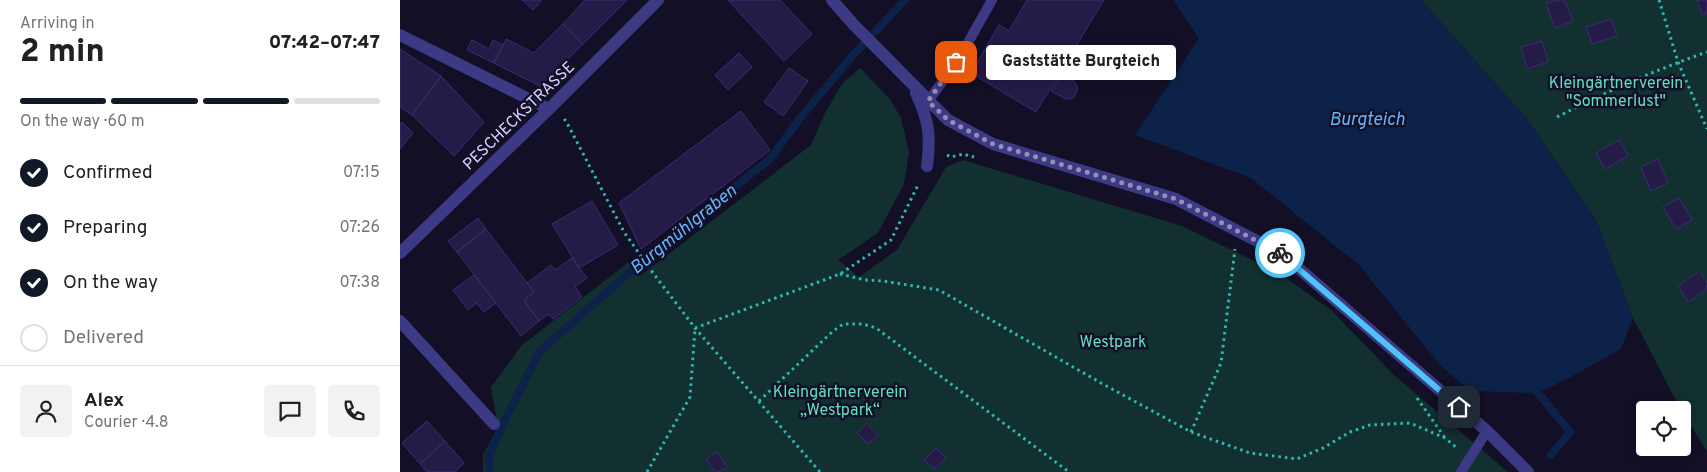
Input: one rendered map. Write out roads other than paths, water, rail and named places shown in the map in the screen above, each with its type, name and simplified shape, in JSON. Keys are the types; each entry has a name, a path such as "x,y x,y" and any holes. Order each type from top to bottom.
{"street":[{"name":"PESCHECKSTRASSE","path":"400,253 549,109 658,0"},
{"path":"832,0 911,84 948,120 993,144 1176,199 1282,254 1487,431 1528,472"},
{"path":"400,36 549,109"},
{"path":"911,84 928,122 930,148 928,166"},
{"path":"400,321 494,424"}],"lane":[{"path":"928,101 956,62 992,0"},
{"path":"1461,472 1487,431"}],"water":[{"name":"Burgteich","path":"1173,0 1421,0 1526,118 1595,218 1633,318 1621,349 1538,393 1470,391 1440,365 1359,265 1251,178 1135,135 1199,38"}],"waterway":[{"name":"Burgmühlgraben","path":"490,472 489,456 540,351 654,251 770,159 801,117 853,55 905,0"},
{"path":"1538,393 1570,432 1551,455"}],"place":[{"name":"Gaststätte Burgteich","path":"956,62"}],"park label":[{"name":"Kleingärtnerverein \"Sommerlust\"","path":"1616,91"},
{"name":"Westpark","path":"1113,341"},
{"name":"Kleingärtnerverein „Westpark“","path":"840,400"}]}
